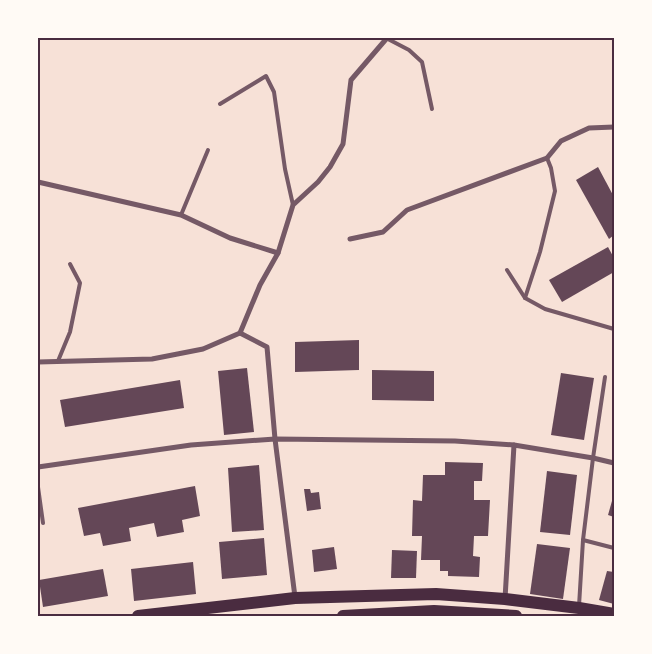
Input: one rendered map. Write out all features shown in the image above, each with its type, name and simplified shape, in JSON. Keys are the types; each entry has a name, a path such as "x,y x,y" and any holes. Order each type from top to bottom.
{"main road":[{"path":"138,616 295,598 436,594 505,599 614,614"},
{"path":"343,616 434,611 509,616"}],"street":[{"path":"38,362 152,358 203,349 240,332 260,285 278,252 293,204 318,182 330,167 343,144 351,80 386,38"},
{"path":"350,239 383,232 407,210 547,158 561,141 589,128 614,127"},
{"path":"38,182 181,215 230,238 278,252"},
{"path":"240,332 268,347 275,439 295,598"},
{"path":"38,467 191,445 275,439 455,441 514,445 614,463"},
{"path":"505,599 514,445"}],"lane":[{"path":"386,38 408,50 422,62 432,109"},
{"path":"220,104 266,76 274,92 279,117 282,150 293,204"},
{"path":"181,215 208,150"},
{"path":"525,298 540,252 555,191 551,168 547,158"},
{"path":"58,361 70,332 80,283 70,264"},
{"path":"506,270 525,298 544,309 614,329"},
{"path":"579,608 583,540 605,377"},
{"path":"38,487 43,523"},
{"path":"583,540 614,548"}],"building":[{"path":"598,167 614,197 614,235 609,239 576,180"},
{"path":"608,247 614,258 614,272 562,302 549,280"},
{"path":"359,340 359,370 295,372 295,342"},
{"path":"247,368 254,432 224,435 218,371"},
{"path":"372,370 434,371 434,401 372,400"},
{"path":"561,373 594,378 584,440 551,435"},
{"path":"180,380 184,408 65,427 60,400"},
{"path":"445,462 483,463 482,481 474,481 474,500 490,500 488,536 474,536 473,556 480,557 479,577 448,576 448,571 440,571 440,560 421,560 422,536 412,536 413,500 422,501 423,475 445,475"},
{"path":"259,465 264,530 232,532 228,468"},
{"path":"547,471 577,475 570,535 540,532"},
{"path":"195,486 200,516 182,520 184,532 157,537 154,523 129,528 131,541 103,546 100,533 84,536 78,508"},
{"path":"304,489 310,489 311,493 319,492 321,509 307,511"},
{"path":"614,494 614,517 608,515"},
{"path":"264,538 267,575 222,579 219,542"},
{"path":"537,544 570,548 563,599 530,594"},
{"path":"334,547 337,569 314,572 312,550"},
{"path":"392,550 417,551 416,578 391,578"},
{"path":"193,562 196,594 134,601 131,569"},
{"path":"103,569 108,596 43,607 39,580"},
{"path":"607,571 614,572 614,604 599,600"}]}
